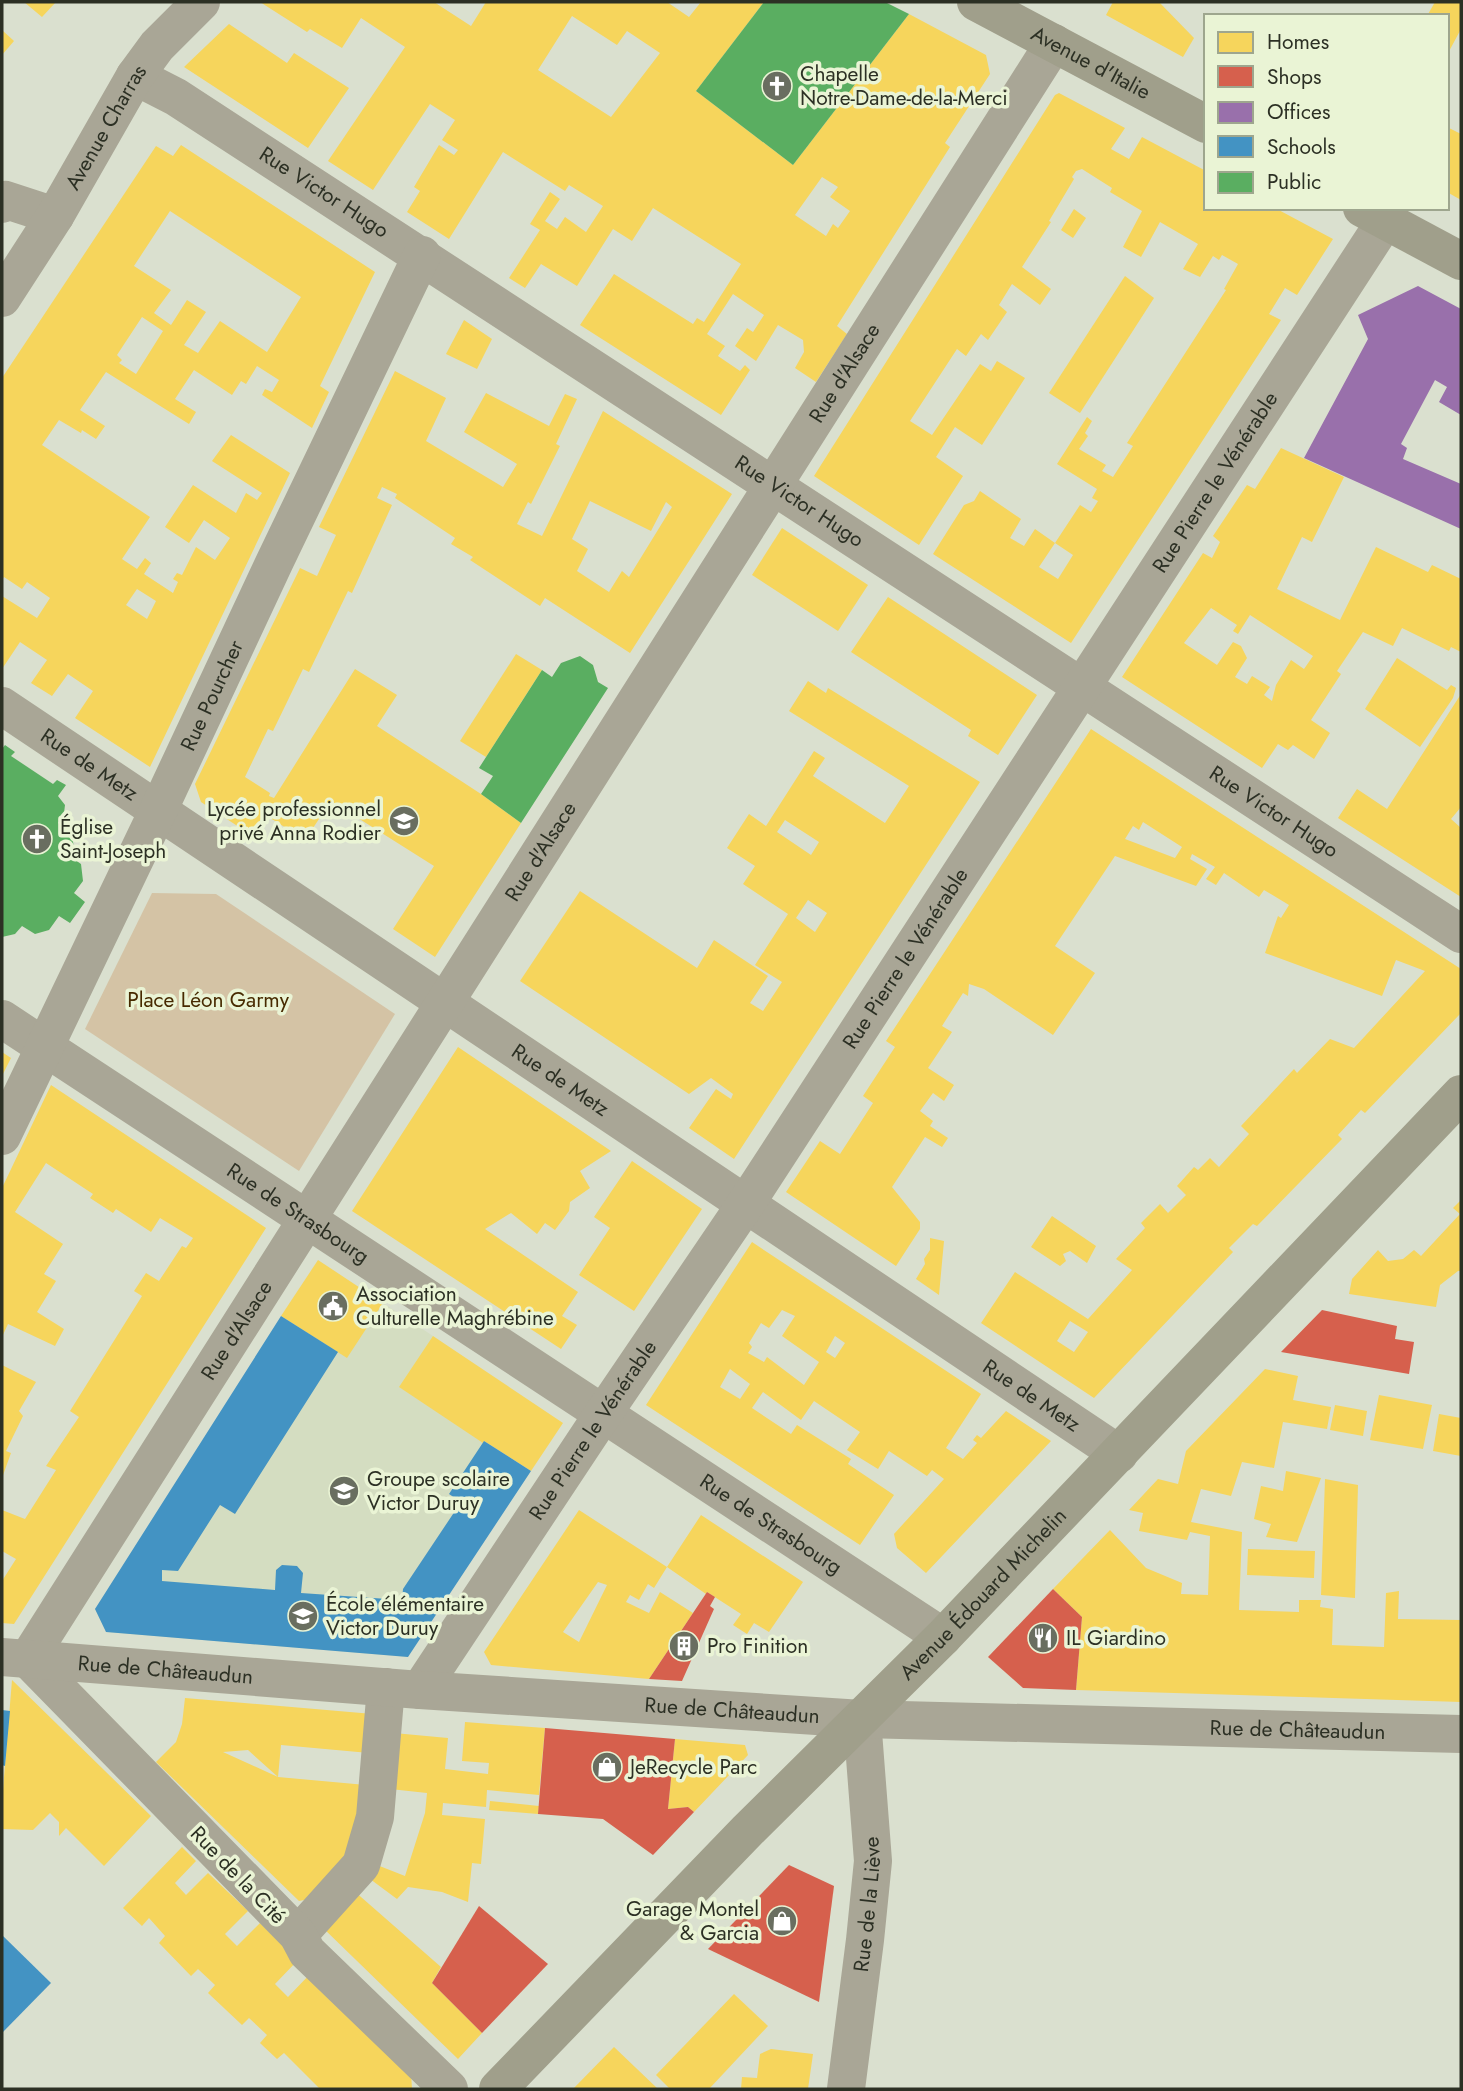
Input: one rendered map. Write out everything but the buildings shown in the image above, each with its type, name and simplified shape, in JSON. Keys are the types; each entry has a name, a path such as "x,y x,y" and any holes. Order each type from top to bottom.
{"main road":[{"name":"Avenue d'Italie","path":"976,2 1204,123"},
{"path":"1374,214 1461,261"},
{"name":"Avenue Édouard Michelin","path":"498,2089 748,1830 943,1637 1461,1094"}],"street":[{"name":"Avenue Charras","path":"2,298 55,216 135,76 158,46 201,2"},
{"name":"Rue d'Alsace","path":"15,1658 309,1219 444,1001 1054,43"},
{"name":"Rue Victor Hugo","path":"135,76 176,97 422,255 1461,934"},
{"path":"2,204 6,200 55,216"},
{"name":"Rue Pierre le Vénérable","path":"403,1689 603,1414 745,1205 1082,687 1374,214"},
{"name":"Rue Pourcher","path":"2,1136 422,255"},
{"name":"Rue de Metz","path":"2,706 1119,1454"},
{"name":"Rue de Strasbourg","path":"2,1019 943,1637"},
{"name":"Rue de Châteaudun","path":"15,1658 403,1689 862,1719 1461,1734"},
{"name":"Rue de la Cité","path":"15,1658 298,1935 307,1952 449,2089"},
{"path":"298,1935 361,1865 375,1817 403,1689"},
{"name":"Rue de la Liève","path":"846,2089 873,1861 862,1719"}],"shaded area":[{"name":"Groupe scolaire Victor Duruy","path":"383,1303 433,1336 483,1443 408,1657 106,1632 95,1609"}],"green space":[{"name":"Place Léon Garmy","path":"152,893 216,894 395,1014 299,1171 85,1029"}],"place":[{"name":"Chapelle Notre-Dame-de-la-Merci","path":"777,86"},
{"name":"Lycée professionnel privé Anna Rodier","path":"404,821"},
{"name":"Église Saint-Joseph","path":"37,839"},
{"name":"Association Culturelle Maghrébine","path":"333,1306"},
{"name":"Groupe scolaire Victor Duruy","path":"344,1491"},
{"name":"École élémentaire Victor Duruy","path":"303,1616"},
{"name":"IL Giardino","path":"1043,1638"},
{"name":"Pro Finition","path":"684,1646"},
{"name":"JeRecycle Parc","path":"607,1767"},
{"name":"Garage Montel & Garcia","path":"782,1921"}]}
